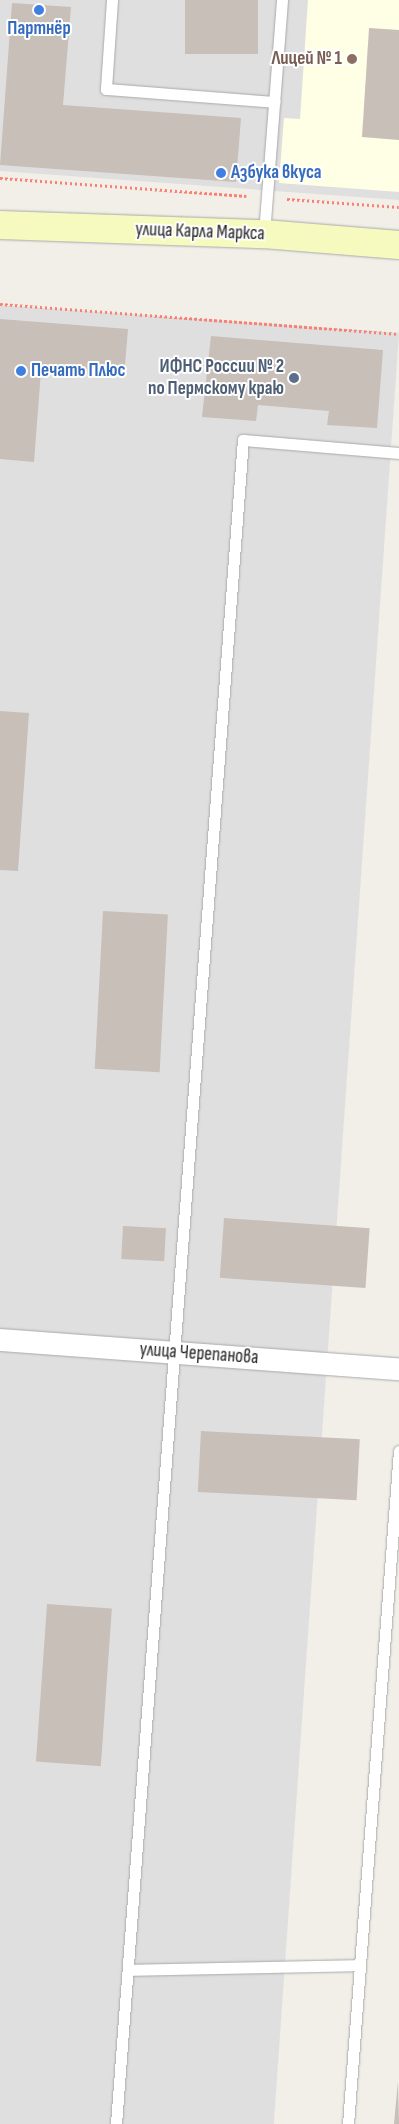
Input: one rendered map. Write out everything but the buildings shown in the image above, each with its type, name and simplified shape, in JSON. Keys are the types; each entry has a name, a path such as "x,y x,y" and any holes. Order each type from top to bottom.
{"main road":[{"name":"улица Карла Маркса","path":"0,225 264,234 399,246"}],"street":[{"name":"улица Черепанова","path":"0,1340 399,1369"}],"lane":[{"path":"112,0 106,89 275,102"},
{"path":"264,234 282,0"},
{"path":"116,2124 243,440 399,453"},
{"path":"348,2124 399,1451"},
{"path":"128,1970 360,1965"}],"path":[{"path":"0,178 399,207"},
{"path":"0,304 399,334"}],"shaded area":[{"path":"0,0 399,0 399,200 0,171"},
{"name":"Лицей № 1","path":"308,0 399,0 399,192 279,183 284,118 300,119"},
{"path":"0,305 399,333 274,2124 0,2124"}],"place":[{"name":"Партнёр","path":"39,10"},
{"name":"Лицей № 1","path":"352,59"},
{"name":"Азбука вкуса","path":"221,173"},
{"name":"Печать Плюс","path":"21,371"},
{"name":"ИФНС России № 2 по Пермскому краю","path":"294,378"}]}
